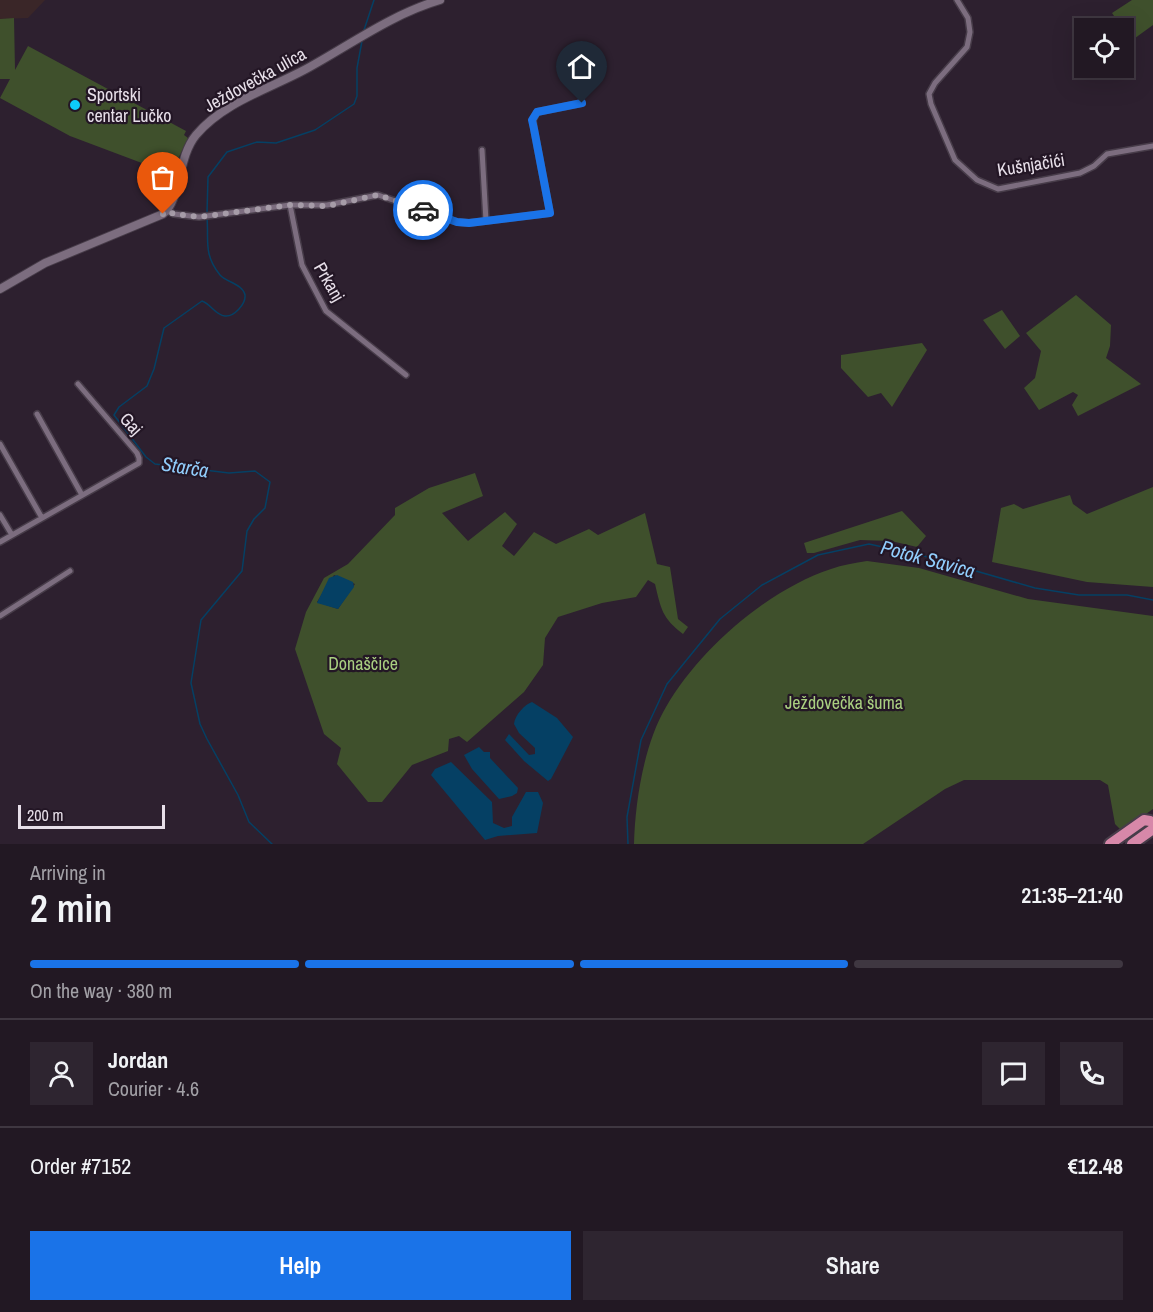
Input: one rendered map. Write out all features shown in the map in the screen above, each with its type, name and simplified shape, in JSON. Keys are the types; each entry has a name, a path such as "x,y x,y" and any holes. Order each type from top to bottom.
{"highway":[{"path":"1110,844 1144,820 1152,822"},
{"path":"1117,844 1152,822"},
{"path":"1132,844 1152,822"}],"main road":[{"name":"Ježdovečka ulica","path":"167,211 188,148 210,121 363,36 415,9 440,0"},
{"path":"0,289 45,263 158,218 167,211"}],"street":[{"name":"Kušnjačići","path":"957,0 968,18 970,32 967,47 935,83 929,94 931,104 955,160 977,180 998,189 1080,173 1094,166 1107,154 1153,146"},
{"path":"167,211 201,217 290,205 327,206 378,195 457,222 550,213 533,117 537,112 582,103"},
{"path":"482,150 486,221"},
{"name":"Prkanj","path":"290,205 302,265 326,311 406,375"},
{"name":"Gaj","path":"0,542 140,461 137,453 78,384"},
{"path":"36,414 82,495"},
{"path":"0,444 42,518"},
{"path":"0,514 12,536"},
{"path":"0,616 70,571"}],"shaded area":[{"path":"0,0 45,0 28,18 0,19"}],"green space":[{"path":"1132,0 1153,0 1153,25 1134,39 1134,18 1115,18 1112,13"},
{"name":"Sportski centar Lučko","path":"14,18 15,70 28,46 186,131 184,135 188,138 171,174 70,136 0,98 10,79 0,79 0,19"},
{"path":"1076,295 1111,325 1110,346 1106,358 1141,384 1078,416 1072,405 1078,395 1073,392 1039,410 1024,388 1035,378 1041,351 1026,333"},
{"path":"1002,310 1020,336 1005,349 983,320"},
{"path":"922,343 927,350 892,407 881,393 868,397 841,368 841,355"},
{"name":"Donaščice","path":"475,473 483,496 442,513 468,541 505,512 517,524 502,546 514,556 534,532 556,544 589,529 598,535 645,513 657,564 670,567 678,619 688,627 683,634 666,618 655,584 648,580 636,597 602,603 558,617 545,638 543,665 524,692 467,742 459,736 449,739 448,751 412,765 382,802 368,802 337,764 341,748 324,734 295,649 306,612 324,578 348,564 395,515 395,508 429,488","holes":["334,575 355,584 338,609 317,602"]},
{"path":"1153,487 1153,587 1087,582 992,562 1001,508 1014,504 1023,509 1070,495 1073,504 1087,514"},
{"path":"902,511 926,536 917,547 891,541 860,540 807,553 804,543"},
{"name":"Ježdovečka šuma","path":"867,561 919,568 1028,599 1153,616 1153,809 1122,831 1115,824 1108,785 1100,780 964,780 945,789 863,844 634,844 636,810 642,774 652,738 666,707 697,664 737,624 783,591 831,569"}],"water":[{"path":"337,575 353,582 354,587 338,609 317,603 329,578"},
{"path":"532,702 557,718 573,737 548,781 524,761 505,740 509,734 529,755 535,754 535,748 519,733 514,724 521,710"},
{"path":"479,747 484,752 490,752 490,758 518,788 517,793 499,799 472,769 464,755"},
{"path":"451,762 492,802 493,823 504,828 512,826 512,817 526,792 538,792 543,803 537,833 498,836 485,840 431,775 435,769"}],"waterway":[{"name":"Starča","path":"364,30 374,0"},
{"name":"Starča","path":"207,213 208,177 227,152 257,142 276,143 315,130 354,104 357,96 357,68 362,41"},
{"name":"Starča","path":"207,218 211,260 220,275 244,291 244,302 236,312 225,316 218,314 202,301 164,328 154,369 147,386 119,407 114,415 146,457 155,464 229,473 255,471 270,482 265,508 254,519 247,531 242,571 201,620 191,683 200,724 207,739 238,795 249,822 272,844"},
{"name":"Potok Savica","path":"628,844 627,817 641,740 667,684 720,619 762,585 818,555 869,544 924,556 1035,588 1079,595 1127,595 1153,600"}],"way so far":[{"path":"163,214 167,211 199,217 290,205 327,206 373,195 384,196 423,210"}],"place":[{"name":"Sportski centar Lučko","path":"75,105"}],"route":[{"path":"423,210 457,222 469,223 550,213 532,120 537,112 582,103"}]}
